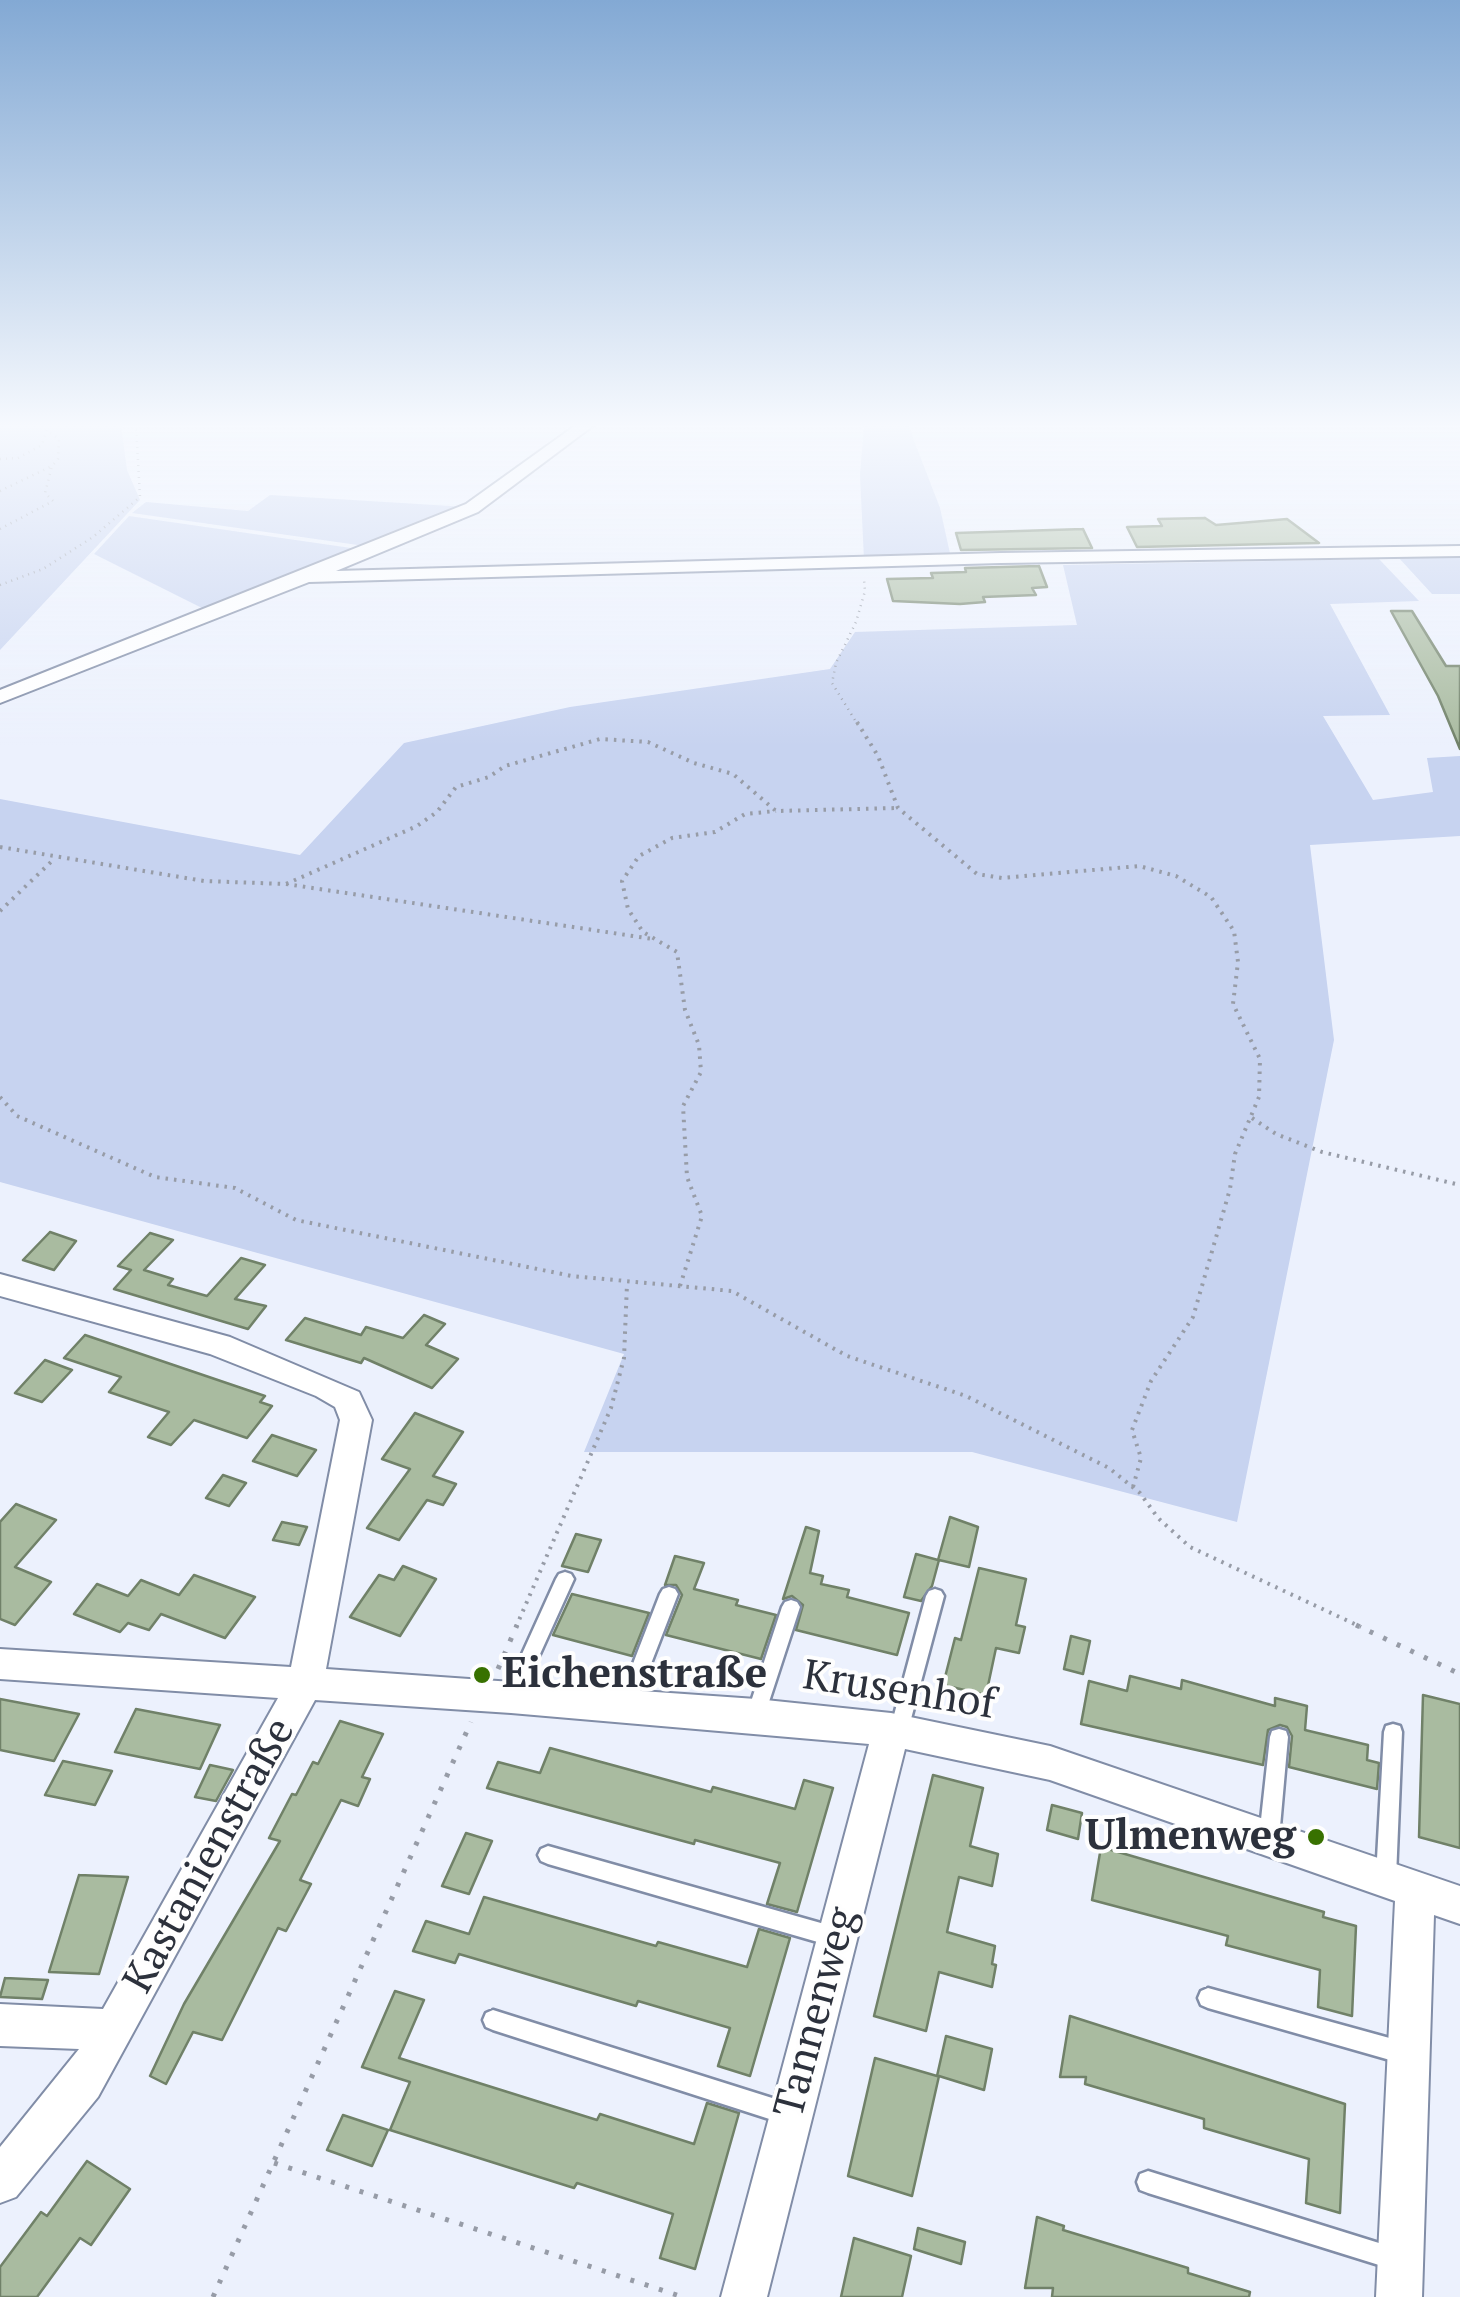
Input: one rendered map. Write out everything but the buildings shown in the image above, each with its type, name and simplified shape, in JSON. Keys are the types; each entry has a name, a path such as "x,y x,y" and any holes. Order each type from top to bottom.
{"street":[{"path":"0,698 313,577 416,532"},
{"path":"313,577 1000,558 1460,551"},
{"path":"0,1286 219,1345 348,1400 356,1420 306,1682"},
{"name":"Krusenhof","path":"0,1664 756,1715 895,1730 1050,1763 1460,1905"},
{"name":"Kastanienstraße","path":"0,2181 82,2082 114,2030 306,1682"},
{"name":"Tannenweg","path":"744,2297 895,1730"},
{"path":"1399,2279 1410,2054 1400,1883"},
{"name":"Kastanienstraße","path":"0,2025 114,2030"}],"lane":[{"path":"497,1696 565,1579"},
{"path":"626,1706 669,1594"},
{"path":"895,1730 935,1596"},
{"path":"756,1715 792,1606"},
{"path":"1393,1732 1400,1883"},
{"path":"1269,1839 1279,1736"},
{"path":"548,1855 837,1938"},
{"path":"1208,1998 1410,2054"},
{"path":"493,2020 791,2115"},
{"path":"1148,2182 1399,2279"}],"path":[{"path":"0,585 43,570 99,532"},
{"path":"863,576 865,591 836,662 832,683 878,756 898,808 977,874 1002,878 1138,866 1176,876 1210,897 1234,932 1238,962 1233,1004 1260,1059 1259,1097 1235,1154 1230,1189 1193,1318 1151,1381 1132,1430 1142,1458 1133,1487"},
{"path":"286,884 364,846 417,826 436,812 456,787 490,777 505,766 600,739 648,742 694,763 733,774 776,811"},
{"path":"680,1286 702,1216 687,1177 683,1106 701,1072 699,1045 685,1010 684,978 676,952 643,932 628,909 622,881 639,856 672,838 716,832 745,814 898,808"},
{"path":"0,846 54,860 204,880 286,884 654,939"},
{"path":"0,911 54,860"},
{"path":"0,1097 17,1116 155,1177 235,1188 296,1220 572,1276 732,1291 847,1356 966,1396 1109,1468 1133,1487 1158,1518 1190,1547 1460,1674"},
{"path":"1252,1118 1276,1134 1322,1152 1460,1185"},
{"path":"213,2297 497,1696 499,1668 611,1408 624,1358 627,1281"},
{"path":"274,2163 683,2297"}],"shaded area":[{"path":"0,532 110,532 0,650"},
{"path":"114,532 241,532 358,552 208,611 94,554"},
{"path":"267,532 407,532 372,547"},
{"path":"863,532 945,532 951,558 864,560"},
{"path":"1399,558 1460,558 1460,594 1432,594"},
{"path":"1379,559 1419,601 1330,604 1390,715 1323,716 1373,800 1433,792 1427,758 1460,756 1460,836 1310,845 1334,1040 1237,1522 972,1452 584,1452 624,1354 0,1182 0,799 300,855 404,743 570,707 830,669 855,632 1077,625 1063,565"}],"place":[{"name":"Eichenstraße","path":"482,1675"},
{"name":"Ulmenweg","path":"1316,1837"}]}
